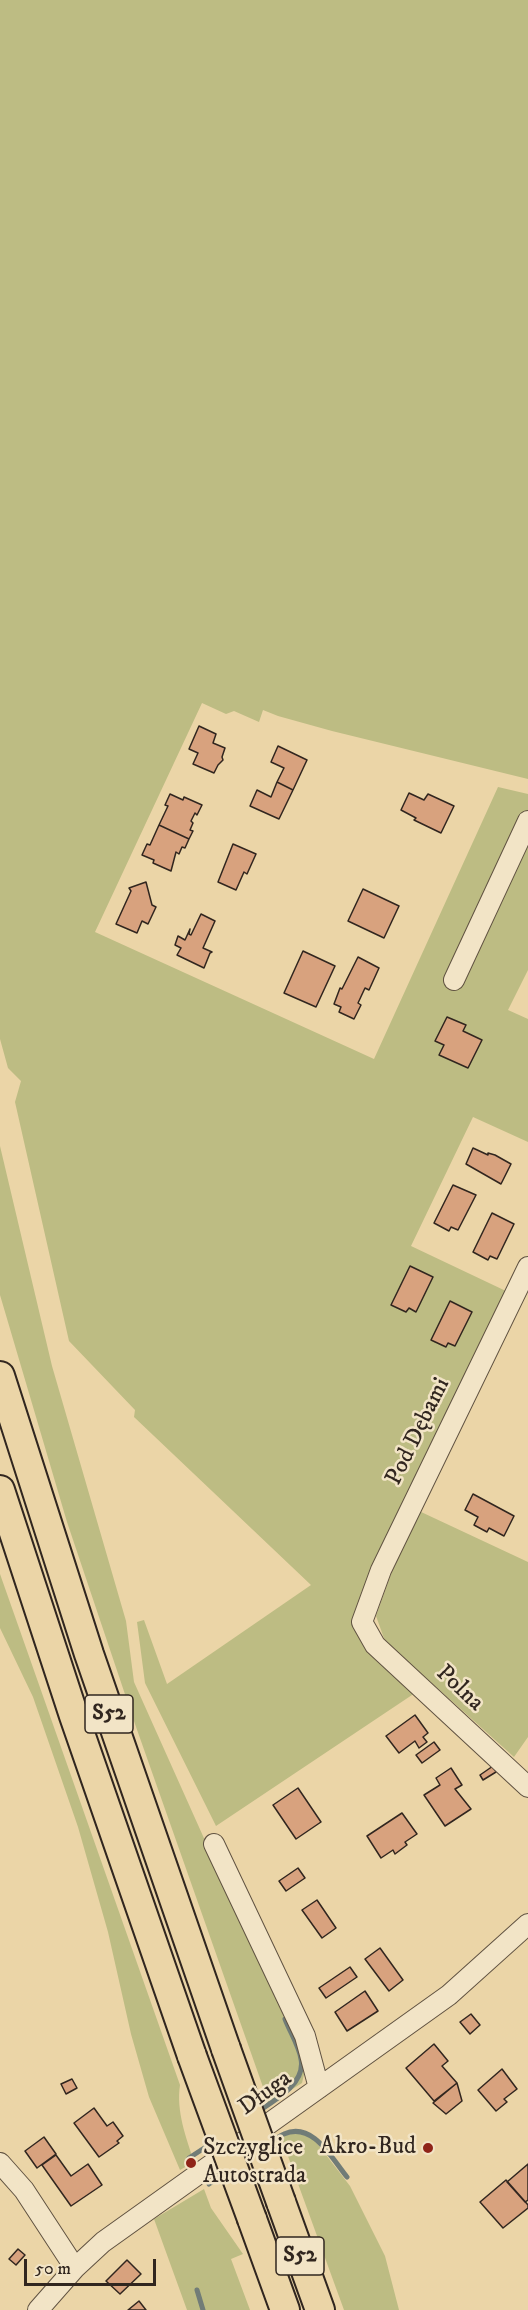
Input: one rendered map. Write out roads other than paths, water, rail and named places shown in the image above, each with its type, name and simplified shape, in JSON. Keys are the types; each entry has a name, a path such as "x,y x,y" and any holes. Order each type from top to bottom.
{"highway":[{"name":"S52","path":"0,1376 88,1654 320,2310"},
{"name":"S52","path":"0,1490 74,1716 192,2056 285,2310"}],"street":[{"path":"453,980 528,821"},
{"name":"Pod Dębami","path":"362,1622 381,1570 528,1267"},
{"name":"Polna","path":"362,1622 375,1645 528,1787"},
{"path":"214,1844 305,2036 319,2088"},
{"name":"Długa","path":"38,2310 75,2268 119,2230 449,1995 520,1934 528,1924"},
{"path":"0,2163 24,2190 75,2268"}],"waterway":[{"path":"257,2112 287,2091 299,2076 301,2059 285,2019"},
{"path":"268,2144 284,2134 294,2131 304,2133 321,2144 347,2177"},
{"path":"189,2158 215,2141"},
{"path":"209,2184 225,2173"},
{"path":"197,2290 203,2310"}],"place":[{"name":"Akro-Bud","path":"428,2148"},
{"name":"Szczyglice Autostrada","path":"191,2163"}]}
